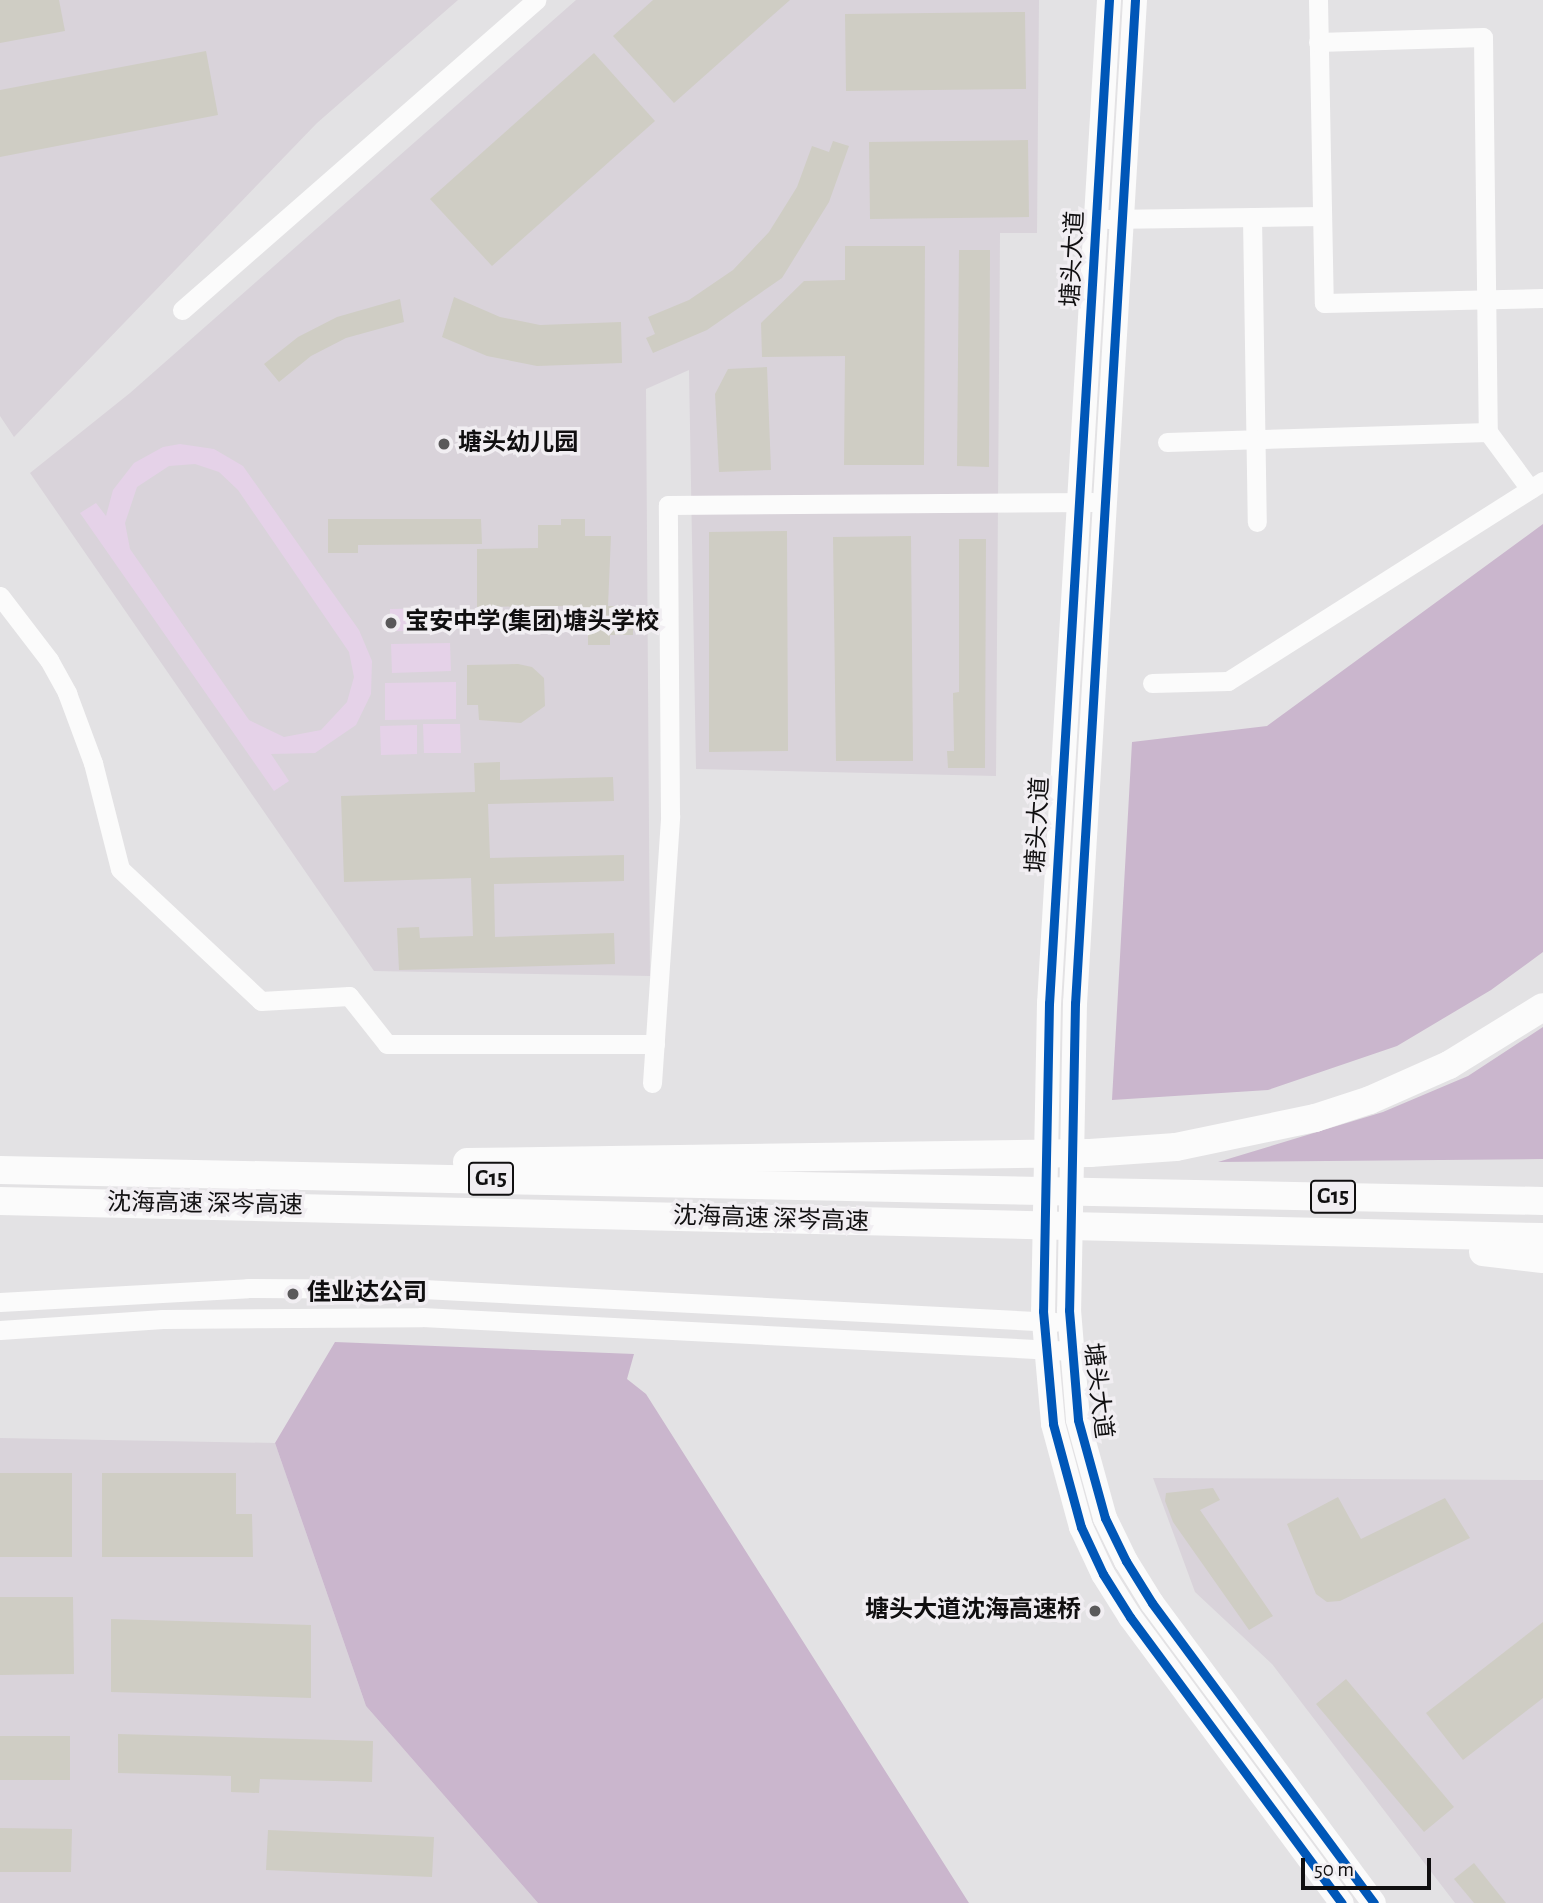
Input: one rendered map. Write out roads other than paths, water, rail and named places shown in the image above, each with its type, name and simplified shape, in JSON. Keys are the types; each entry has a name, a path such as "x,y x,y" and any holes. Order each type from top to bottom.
{"highway":[{"path":"243,1174 512,1160 1124,1151 1243,1136 1370,1100 1449,1065 1543,1007"},
{"name":"沈海高速 深岑高速","path":"0,1170 1543,1201"},
{"name":"沈海高速 深岑高速","path":"0,1202 1300,1232 1542,1248"}],"main road":[{"name":"塘头大道","path":"1110,0 1049,1003 1044,1321 1046,1349 1063,1476 1103,1574 1130,1617 1342,1903"},
{"name":"塘头大道","path":"1135,0 1075,990 1070,1322 1072,1351 1088,1469 1126,1561 1152,1603 1374,1903"}],"street":[{"path":"182,310 536,0"},
{"path":"1318,0 1324,303 1543,298"},
{"path":"1152,682 1228,681 1537,485 1488,432 1483,37 1318,42"},
{"path":"1096,219 1322,216"},
{"path":"1252,217 1257,522"},
{"path":"1167,442 1488,432"},
{"path":"652,1083 670,816 667,505 1104,502"},
{"path":"0,596 67,693 93,763 120,869 261,1001 349,996 387,1045 655,1044"},
{"path":"0,1302 248,1288 423,1289 1070,1322"},
{"path":"0,1330 163,1319 385,1316 1072,1351"}],"place":[{"name":"塘头幼儿园","path":"444,444"},
{"name":"宝安中学(集团)塘头学校","path":"391,623"},
{"name":"佳业达公司","path":"293,1294"},
{"name":"塘头大道沈海高速桥","path":"1095,1611"}]}
